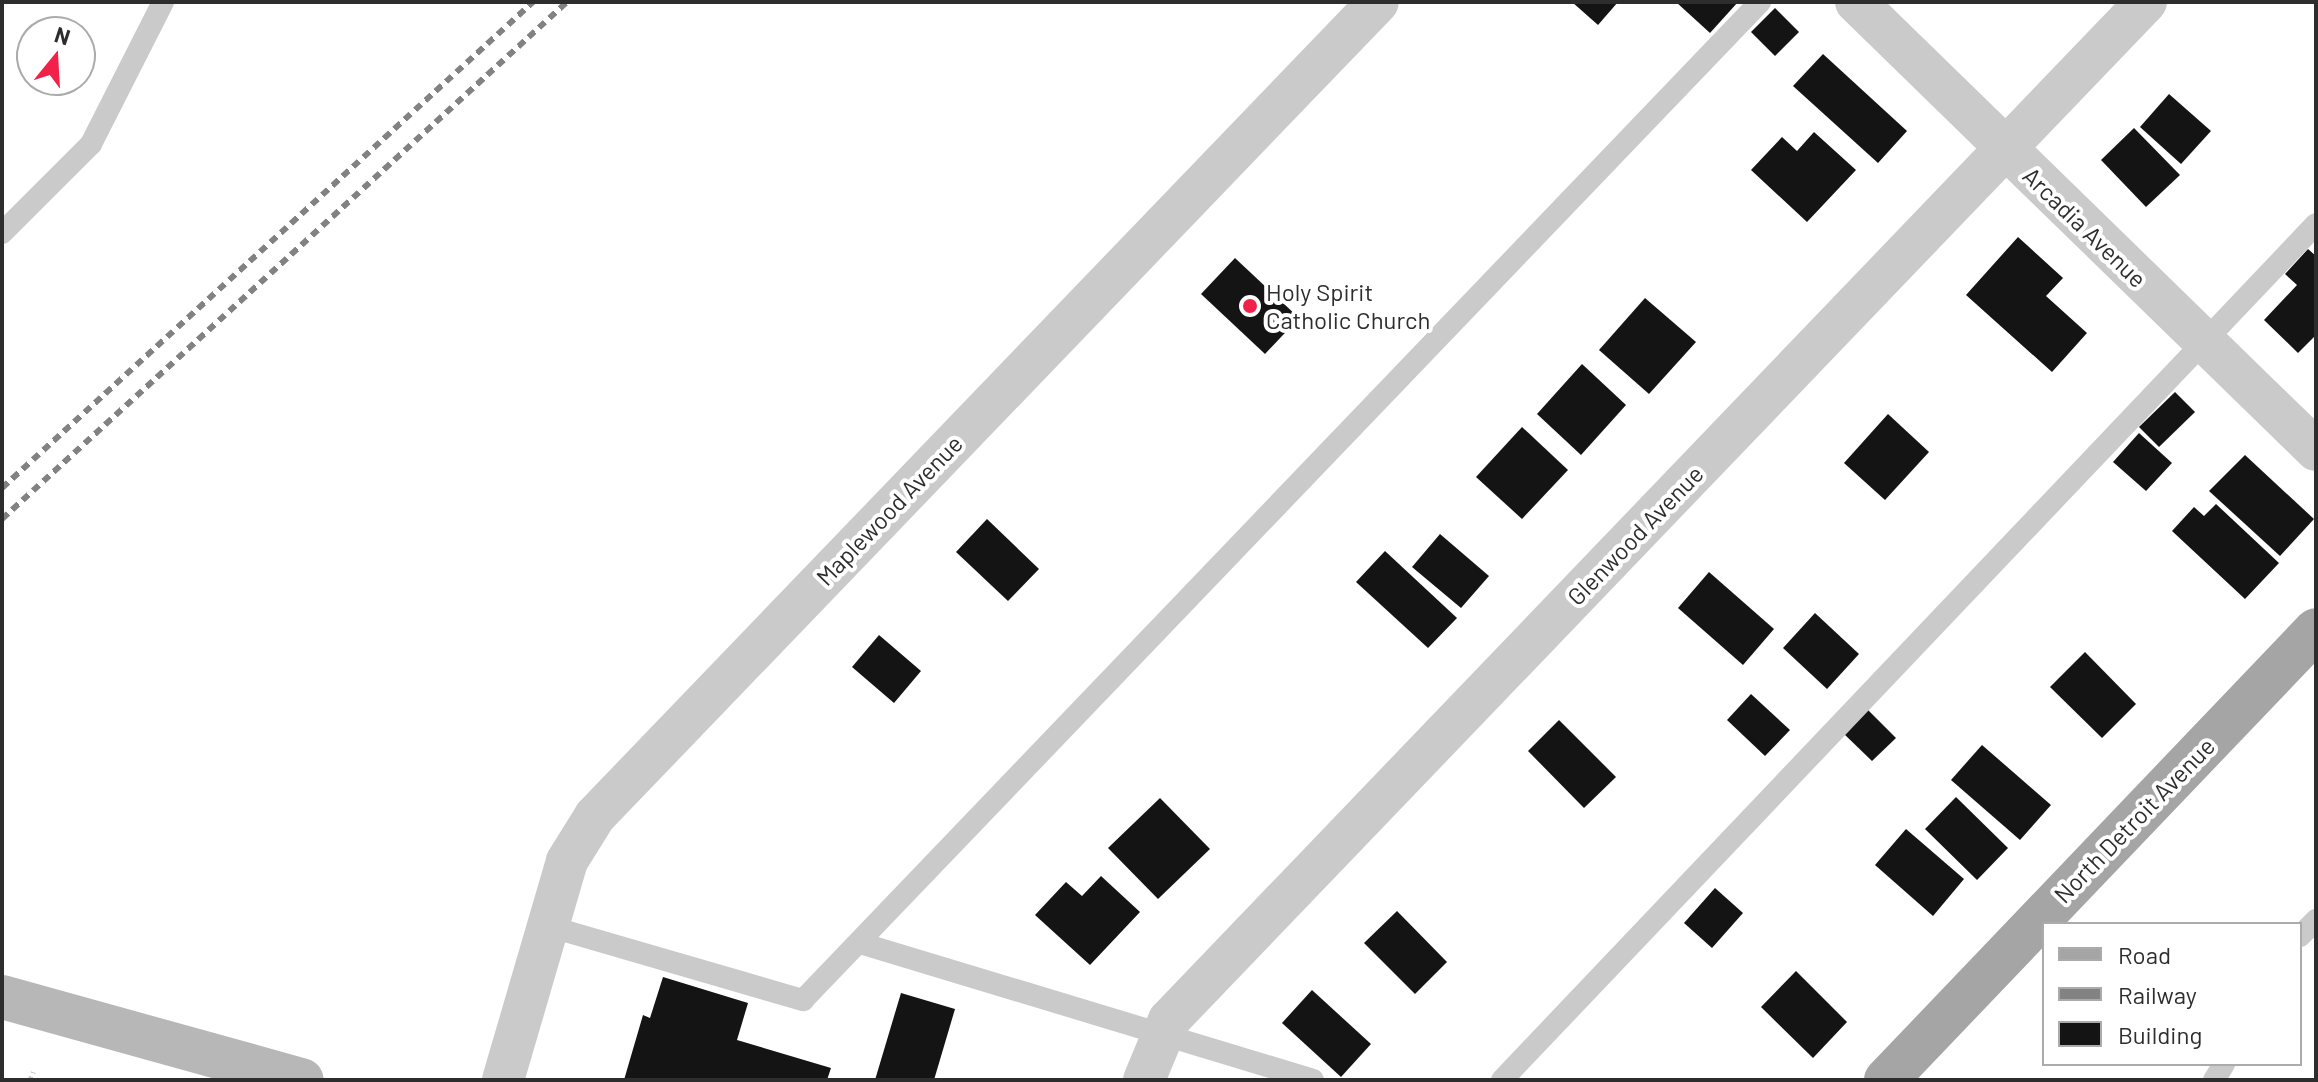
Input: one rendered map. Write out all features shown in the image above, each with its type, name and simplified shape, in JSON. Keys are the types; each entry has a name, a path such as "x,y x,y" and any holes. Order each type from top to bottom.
{"main road":[{"name":"North Detroit Avenue","path":"1886,1080 2316,630"},
{"path":"2,997 302,1080"}],"street":[{"name":"Maplewood Avenue","path":"503,1080 567,861 595,816 1378,2"},
{"name":"Arcadia Avenue","path":"1856,2 2316,450"},
{"name":"Glenwood Avenue","path":"1144,1080 1159,1034 2146,2"}],"lane":[{"path":"2,233 91,144 163,2"},
{"path":"548,926 803,1000 1760,2"},
{"path":"1502,1080 2316,224"},
{"path":"860,943 1313,1080"}],"path":[{"path":"30,1080 33,1072"}],"building":[{"path":"1572,2 1618,2 1598,25"},
{"path":"1676,2 1738,2 1710,33"},
{"path":"1775,8 1799,32 1775,56 1751,32"},
{"path":"1823,54 1907,131 1878,163 1793,86"},
{"path":"2169,94 2211,131 2181,164 2140,127"},
{"path":"2134,128 2180,175 2146,207 2101,160"},
{"path":"1814,132 1856,170 1807,222 1751,170 1782,137 1797,151"},
{"path":"2018,237 2063,278 2046,296 2087,333 2052,372 1966,295"},
{"path":"2308,249 2316,256 2316,335 2298,353 2264,320 2297,285 2285,274"},
{"name":"Holy Spirit Catholic Church","path":"1235,258 1299,318 1265,354 1201,294"},
{"path":"1645,298 1696,342 1649,394 1599,350"},
{"path":"1582,364 1626,405 1581,455 1537,414"},
{"path":"2175,392 2195,412 2159,447 2139,427"},
{"path":"1888,414 1929,452 1885,500 1844,463"},
{"path":"1522,427 1568,470 1522,519 1476,477"},
{"path":"2139,433 2172,463 2146,491 2113,462"},
{"path":"2245,455 2314,519 2280,556 2209,491"},
{"path":"2216,504 2279,563 2245,599 2172,531 2194,507 2204,516"},
{"path":"987,519 1039,569 1008,601 956,552"},
{"path":"1440,534 1489,576 1461,608 1412,567"},
{"path":"1385,551 1457,618 1428,648 1356,582"},
{"path":"1709,572 1774,629 1743,665 1678,608"},
{"path":"1815,613 1859,654 1827,689 1783,648"},
{"path":"879,635 921,671 894,703 852,667"},
{"path":"2085,652 2136,704 2102,738 2050,687"},
{"path":"1751,694 1790,730 1765,756 1727,720"},
{"path":"1867,709 1896,738 1872,761 1843,733"},
{"path":"1559,720 1616,777 1584,808 1528,751"},
{"path":"1982,745 2051,805 2020,840 1951,780"},
{"path":"1956,797 2008,848 1977,880 1925,829"},
{"path":"1160,798 1210,849 1158,899 1108,848"},
{"path":"1906,829 1964,879 1933,916 1875,865"},
{"path":"1101,876 1140,912 1090,965 1035,915 1066,882 1082,896"},
{"path":"1715,888 1743,913 1712,948 1684,923"},
{"path":"1397,911 1447,962 1415,994 1364,943"},
{"path":"1796,971 1847,1022 1813,1058 1761,1007"},
{"path":"663,977 748,1003 737,1040 831,1068 827,1080 624,1080 643,1015 650,1018"},
{"path":"1312,990 1371,1044 1341,1077 1282,1023"},
{"path":"901,993 955,1009 934,1080 875,1080"}],"railway":[{"path":"2,488 533,2"},
{"path":"2,519 567,2"}],"place":[{"name":"Holy Spirit Catholic Church","path":"1250,306"}]}
